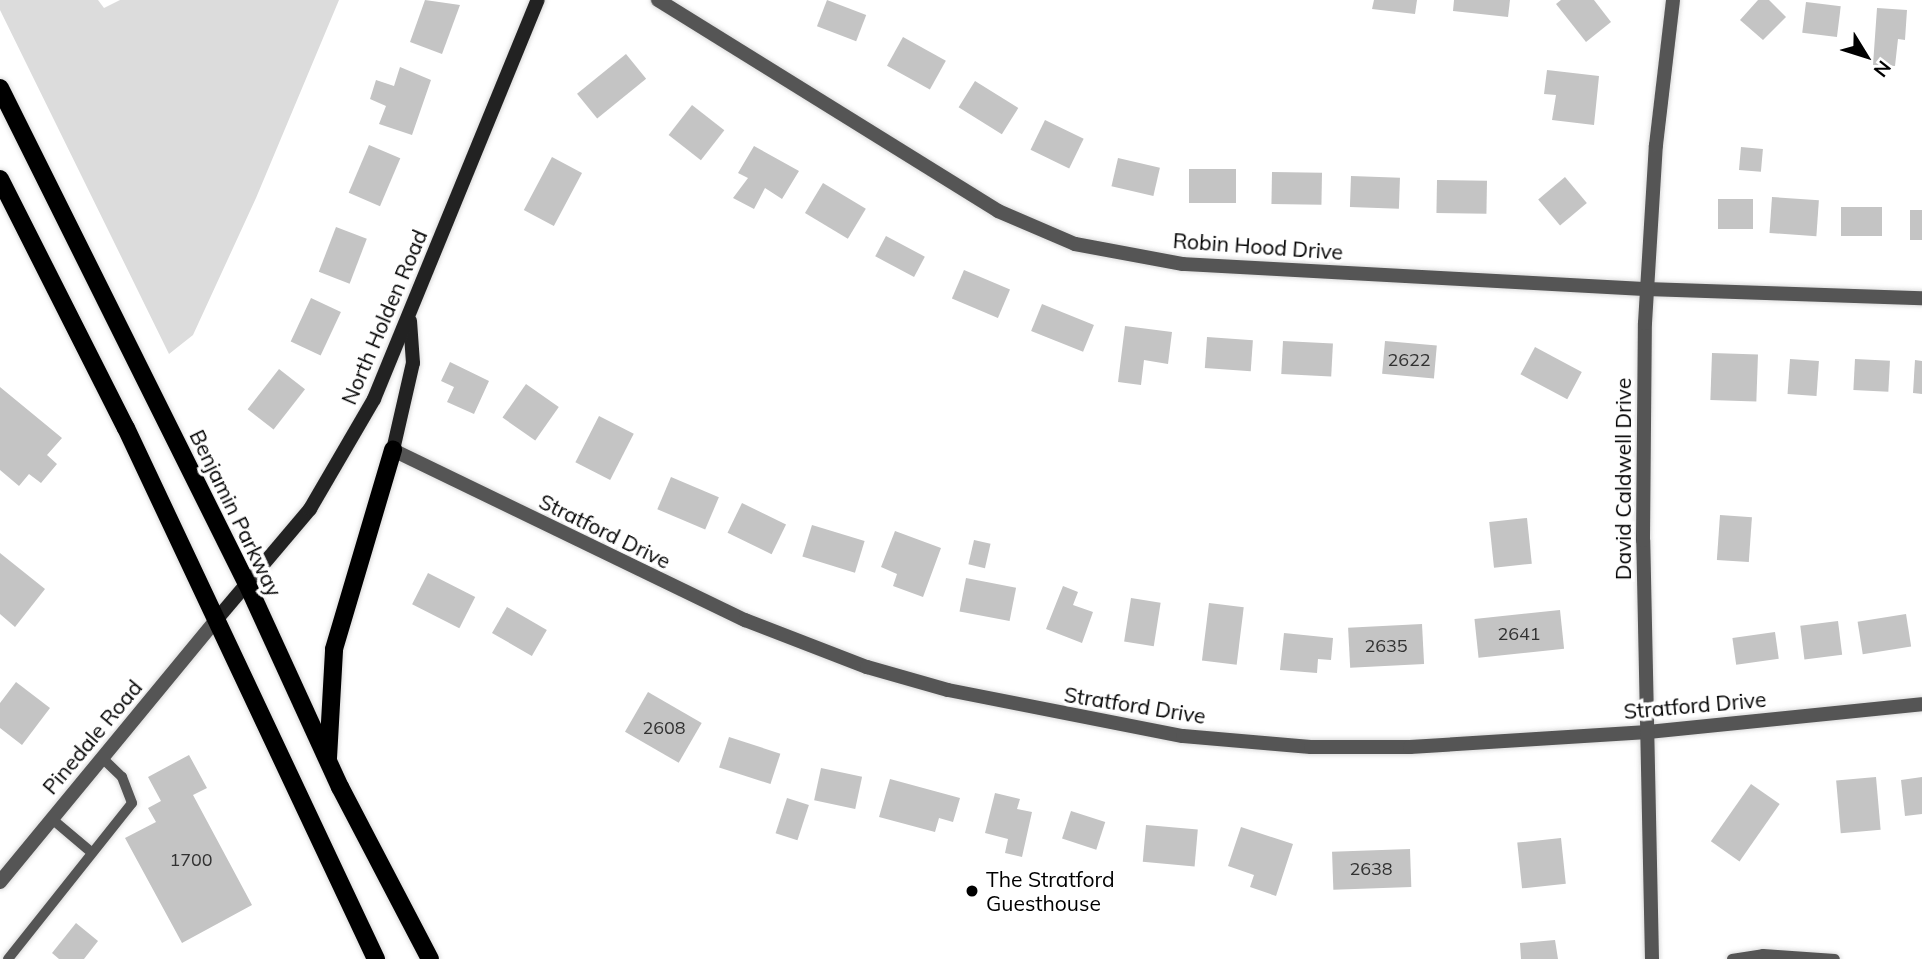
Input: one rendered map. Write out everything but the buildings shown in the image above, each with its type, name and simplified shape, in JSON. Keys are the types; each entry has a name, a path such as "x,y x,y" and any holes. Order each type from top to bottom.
{"main road":[{"name":"North Holden Road","path":"217,620 310,509 347,451 410,316 538,0"},
{"name":"Benjamin Parkway","path":"0,88 247,584 328,762 430,959"},
{"path":"0,179 217,620 376,959"},
{"path":"328,762 334,649 393,450 413,363 410,316"}],"street":[{"name":"Robin Hood Drive","path":"659,0 998,211 1075,244 1183,264 1646,289 1922,298"},
{"name":"David Caldwell Drive","path":"1652,959 1643,435 1646,289 1673,0"},
{"name":"Stratford Drive","path":"393,450 745,620 867,667 948,691 1183,736 1311,747 1410,747 1648,732 1922,704"},
{"name":"Pinedale Road","path":"0,882 217,620"}],"lane":[{"path":"8,959 132,803 122,777 102,758"},
{"path":"52,819 91,852"},
{"path":"1732,959 1763,954 1835,959"}],"shaded area":[{"path":"0,0 98,0 104,8 120,0 339,0 256,198 193,335 169,354 0,10"}],"place":[{"name":"The Stratford Guesthouse","path":"972,891"}]}
